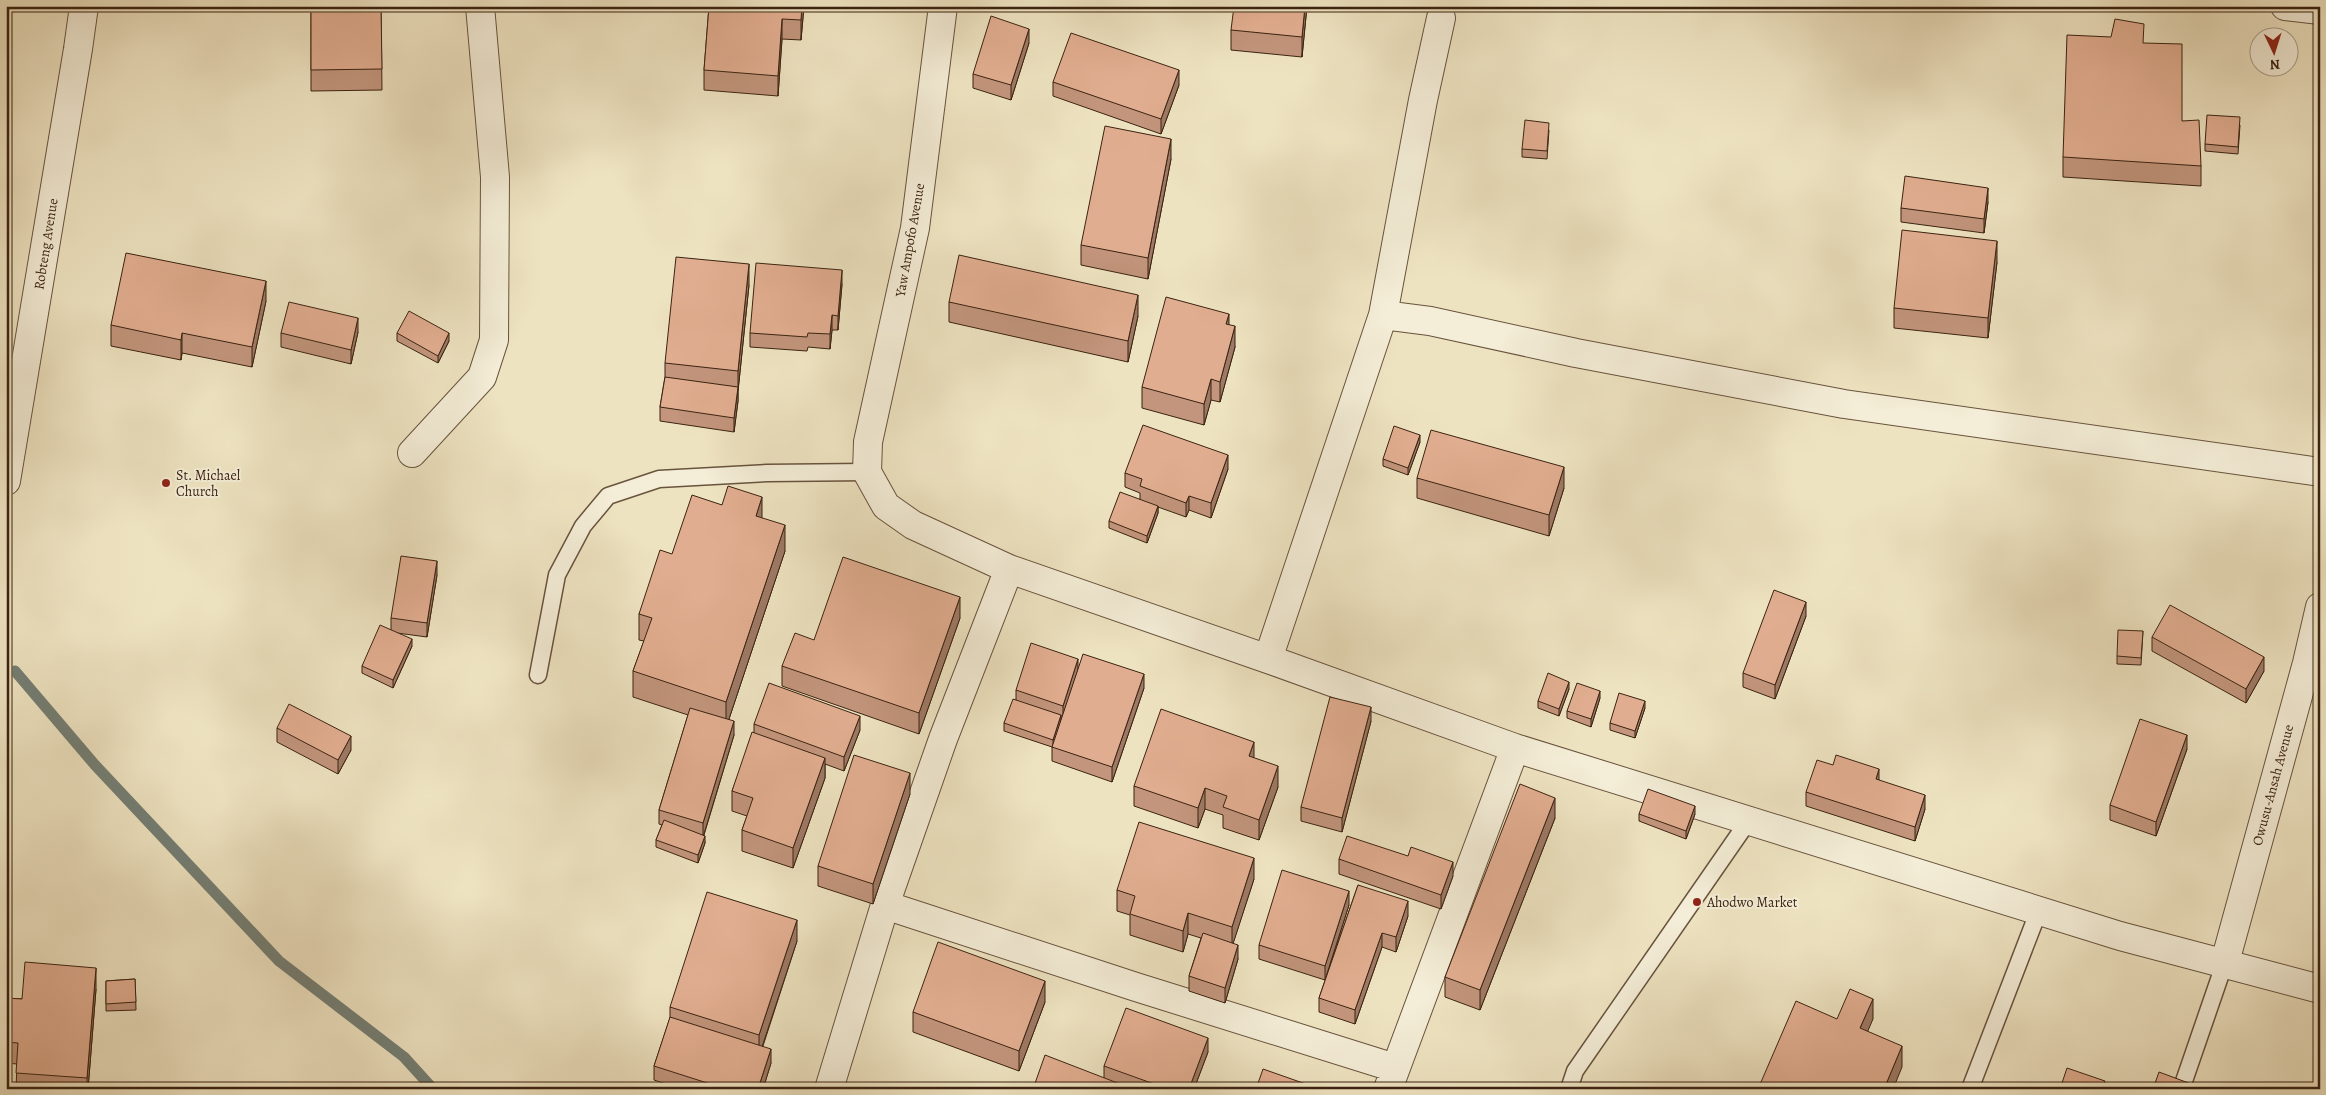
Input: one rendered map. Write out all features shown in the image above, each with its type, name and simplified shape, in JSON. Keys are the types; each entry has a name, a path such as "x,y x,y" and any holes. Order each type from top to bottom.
{"street":[{"name":"Robteng Avenue","path":"6,481 84,6"},
{"path":"412,453 482,377 494,340 495,177 480,6"},
{"name":"Yaw Ampofo Avenue","path":"867,472 868,442 915,228 943,6"},
{"path":"2285,6 2320,10"},
{"path":"1268,659 1383,315 1423,100 1441,18"},
{"path":"1383,315 1430,321 1576,353 1844,404 2320,472"},
{"path":"867,472 886,506 913,525 1009,569 1268,659 1515,748 2120,936 2225,962 2320,989"},
{"path":"829,1089 886,905 943,739 1009,569"},
{"name":"Owusu-Ansah Avenue","path":"2225,962 2307,663 2320,607"},
{"path":"886,905 1136,987 1392,1079 1515,748"}],"lane":[{"path":"538,675 557,574 583,526 608,496 659,479 767,473 867,472"},
{"path":"1569,1089 1575,1072 1749,820"},
{"path":"1970,1089 2039,910"},
{"path":"2182,1087 2225,962"}],"building":[{"path":"311,6 381,6 382,69 311,70"},
{"path":"709,6 802,6 801,20 782,19 778,76 704,70"},
{"path":"1234,6 1305,6 1302,37 1231,30"},
{"path":"991,16 1029,29 1011,85 973,74"},
{"path":"2115,19 2144,24 2143,43 2182,44 2182,121 2199,120 2201,166 2063,157 2067,35 2111,37"},
{"path":"1071,33 1179,70 1161,119 1053,82"},
{"path":"2207,115 2240,117 2238,147 2205,144"},
{"path":"1525,120 1549,123 1547,151 1522,149"},
{"path":"1105,126 1171,139 1148,258 1081,245"},
{"path":"1905,176 1988,188 1984,219 1901,208"},
{"path":"1902,230 1997,241 1988,318 1894,308"},
{"path":"126,253 266,281 252,347 182,333 181,340 111,325"},
{"path":"959,255 1138,295 1128,341 949,302"},
{"path":"676,257 749,264 738,371 665,363"},
{"path":"756,263 842,270 838,316 832,315 830,334 808,333 807,337 750,333"},
{"path":"1166,297 1229,314 1226,324 1235,326 1220,382 1211,379 1204,404 1142,387"},
{"path":"289,302 358,318 351,350 281,333"},
{"path":"409,311 449,333 438,356 397,333"},
{"path":"665,377 738,387 734,418 660,407"},
{"path":"1143,425 1228,455 1211,503 1189,496 1186,503 1140,486 1142,479 1125,473"},
{"path":"1394,426 1420,435 1408,468 1383,459"},
{"path":"1431,430 1564,467 1549,515 1417,478"},
{"path":"728,486 762,497 756,516 785,525 726,702 633,671 652,618 639,614 660,550 672,554 692,495 722,505"},
{"path":"1120,492 1158,506 1147,536 1109,521"},
{"path":"401,556 437,561 427,623 391,618"},
{"path":"843,557 960,597 919,713 782,666 795,633 814,640"},
{"path":"1774,590 1806,602 1775,685 1743,673"},
{"path":"2170,605 2264,657 2246,689 2152,637"},
{"path":"380,625 412,639 393,680 362,666"},
{"path":"2118,630 2143,631 2141,658 2117,656"},
{"path":"1031,643 1078,659 1063,706 1016,690"},
{"path":"1083,654 1144,674 1112,767 1052,747"},
{"path":"1548,673 1569,682 1559,709 1538,701"},
{"path":"769,683 860,716 844,757 754,724"},
{"path":"1577,683 1600,691 1591,719 1567,711"},
{"path":"1619,693 1645,701 1635,731 1610,723"},
{"path":"1330,697 1371,707 1342,818 1301,807"},
{"path":"1013,699 1061,715 1053,740 1004,723"},
{"path":"289,704 351,736 338,760 277,728"},
{"path":"690,708 734,721 703,823 659,810"},
{"path":"1161,709 1254,742 1249,756 1278,766 1259,820 1223,807 1227,796 1205,788 1198,808 1134,786"},
{"path":"2140,719 2187,735 2156,822 2110,805"},
{"path":"752,732 825,758 793,848 742,830 753,798 732,791"},
{"path":"854,755 910,773 873,884 818,866"},
{"path":"1836,755 1879,769 1876,779 1925,795 1915,827 1806,792 1817,760 1833,765"},
{"path":"1520,784 1555,798 1480,990 1445,977"},
{"path":"1648,789 1695,806 1686,831 1639,814"},
{"path":"664,820 705,836 698,855 656,840"},
{"path":"1139,822 1254,858 1232,927 1188,913 1183,931 1130,914 1135,896 1117,890"},
{"path":"1347,836 1408,856 1411,847 1453,862 1441,895 1339,859"},
{"path":"1282,870 1349,891 1325,966 1259,945"},
{"path":"1358,885 1408,901 1396,937 1382,933 1355,1010 1319,998"},
{"path":"707,892 797,920 759,1035 670,1007"},
{"path":"1203,933 1238,945 1225,988 1189,976"},
{"path":"938,942 1045,981 1019,1051 913,1012"},
{"path":"25,962 96,968 87,1078 16,1073 18,1043 6,1042 6,998 22,999"},
{"path":"135,979 136,1002 106,1004 106,981"},
{"path":"1850,989 1873,999 1860,1028 1902,1046 1884,1089 1758,1089 1796,1001 1837,1019"},
{"path":"1126,1008 1208,1038 1189,1089 1155,1089 1157,1085 1104,1066"},
{"path":"670,1017 771,1049 758,1089 726,1089 654,1066"},
{"path":"1045,1055 1133,1089 1033,1089"},
{"path":"2067,1068 2105,1081 2103,1089 2060,1089"},
{"path":"1263,1069 1320,1089 1256,1089"},
{"path":"2159,1072 2202,1088 2202,1089 2153,1089"}],"waterway":[{"path":"15,671 95,765 279,961 404,1057 433,1089"}],"place":[{"name":"St. Michael Church","path":"166,483"},
{"name":"Ahodwo Market","path":"1697,902"}]}
